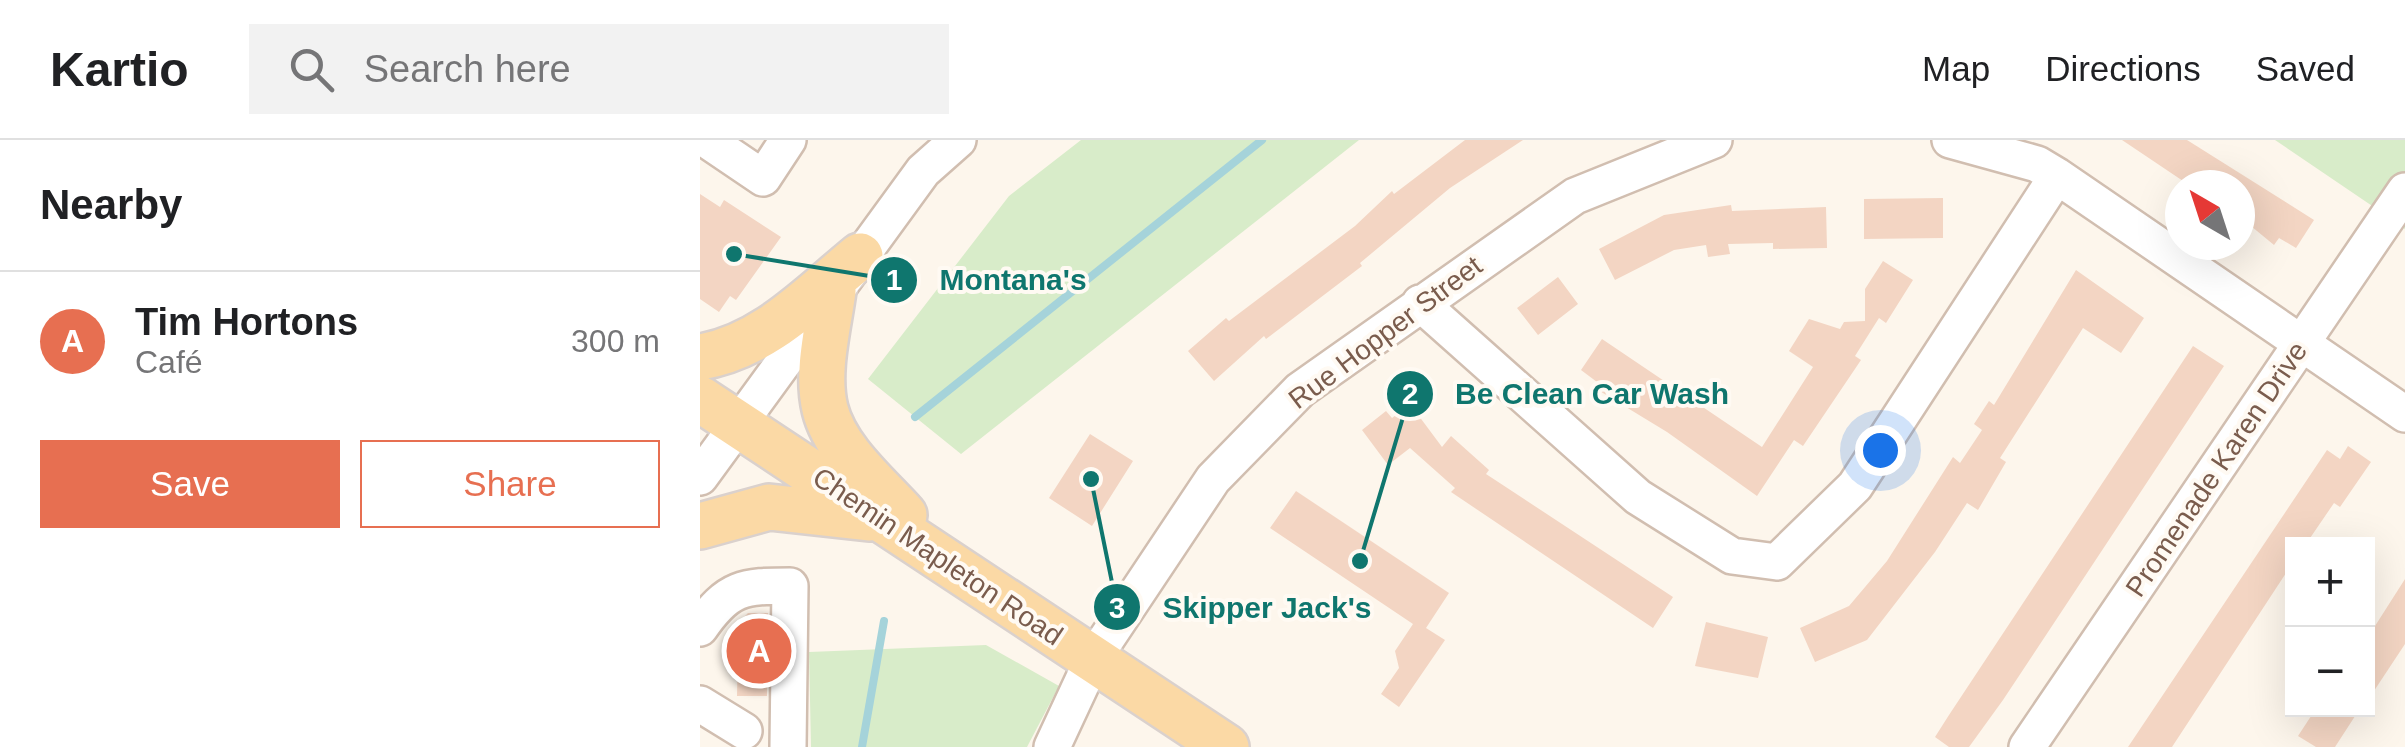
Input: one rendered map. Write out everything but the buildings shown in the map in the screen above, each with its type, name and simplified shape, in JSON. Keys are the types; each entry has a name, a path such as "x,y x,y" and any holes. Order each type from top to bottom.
{"main road":[{"path":"700,357 736,350 775,326 860,256"},
{"path":"833,291 823,373 825,410 842,444 946,561"},
{"name":"Chemin Mapleton Road","path":"700,399 1226,747"},
{"path":"700,526 769,507 885,520"}],"street":[{"path":"700,150 706,140 763,178 788,140"},
{"path":"700,477 924,171 958,140"},
{"name":"Rue Hopper Street","path":"1052,747 1094,659 1213,479 1300,390 1575,196 1714,140"},
{"path":"1950,140 2037,164 2057,176 2405,414"},
{"path":"1420,303 1638,497 1732,556 1777,562 1856,486 2057,176"},
{"name":"Promenade Karen Drive","path":"2027,747 2405,190"},
{"path":"700,628 713,608 742,586 790,586 788,747"},
{"path":"700,704 744,731"}],"green space":[{"path":"1081,140 1359,140 961,454 868,379 1009,196"},
{"path":"2275,140 2405,140 2405,229 2387,216"},
{"path":"986,645 1059,686 1027,747 811,747 809,652"}],"waterway":[{"path":"915,417 1262,140"},
{"path":"862,747 884,621"}],"place":[{"name":"Montana's","path":"734,254"},
{"name":"Skipper Jack's","path":"1091,479"},
{"name":"Be Clean Car Wash","path":"1360,561"},
{"name":"Tim Hortons","path":"759,651"}]}
